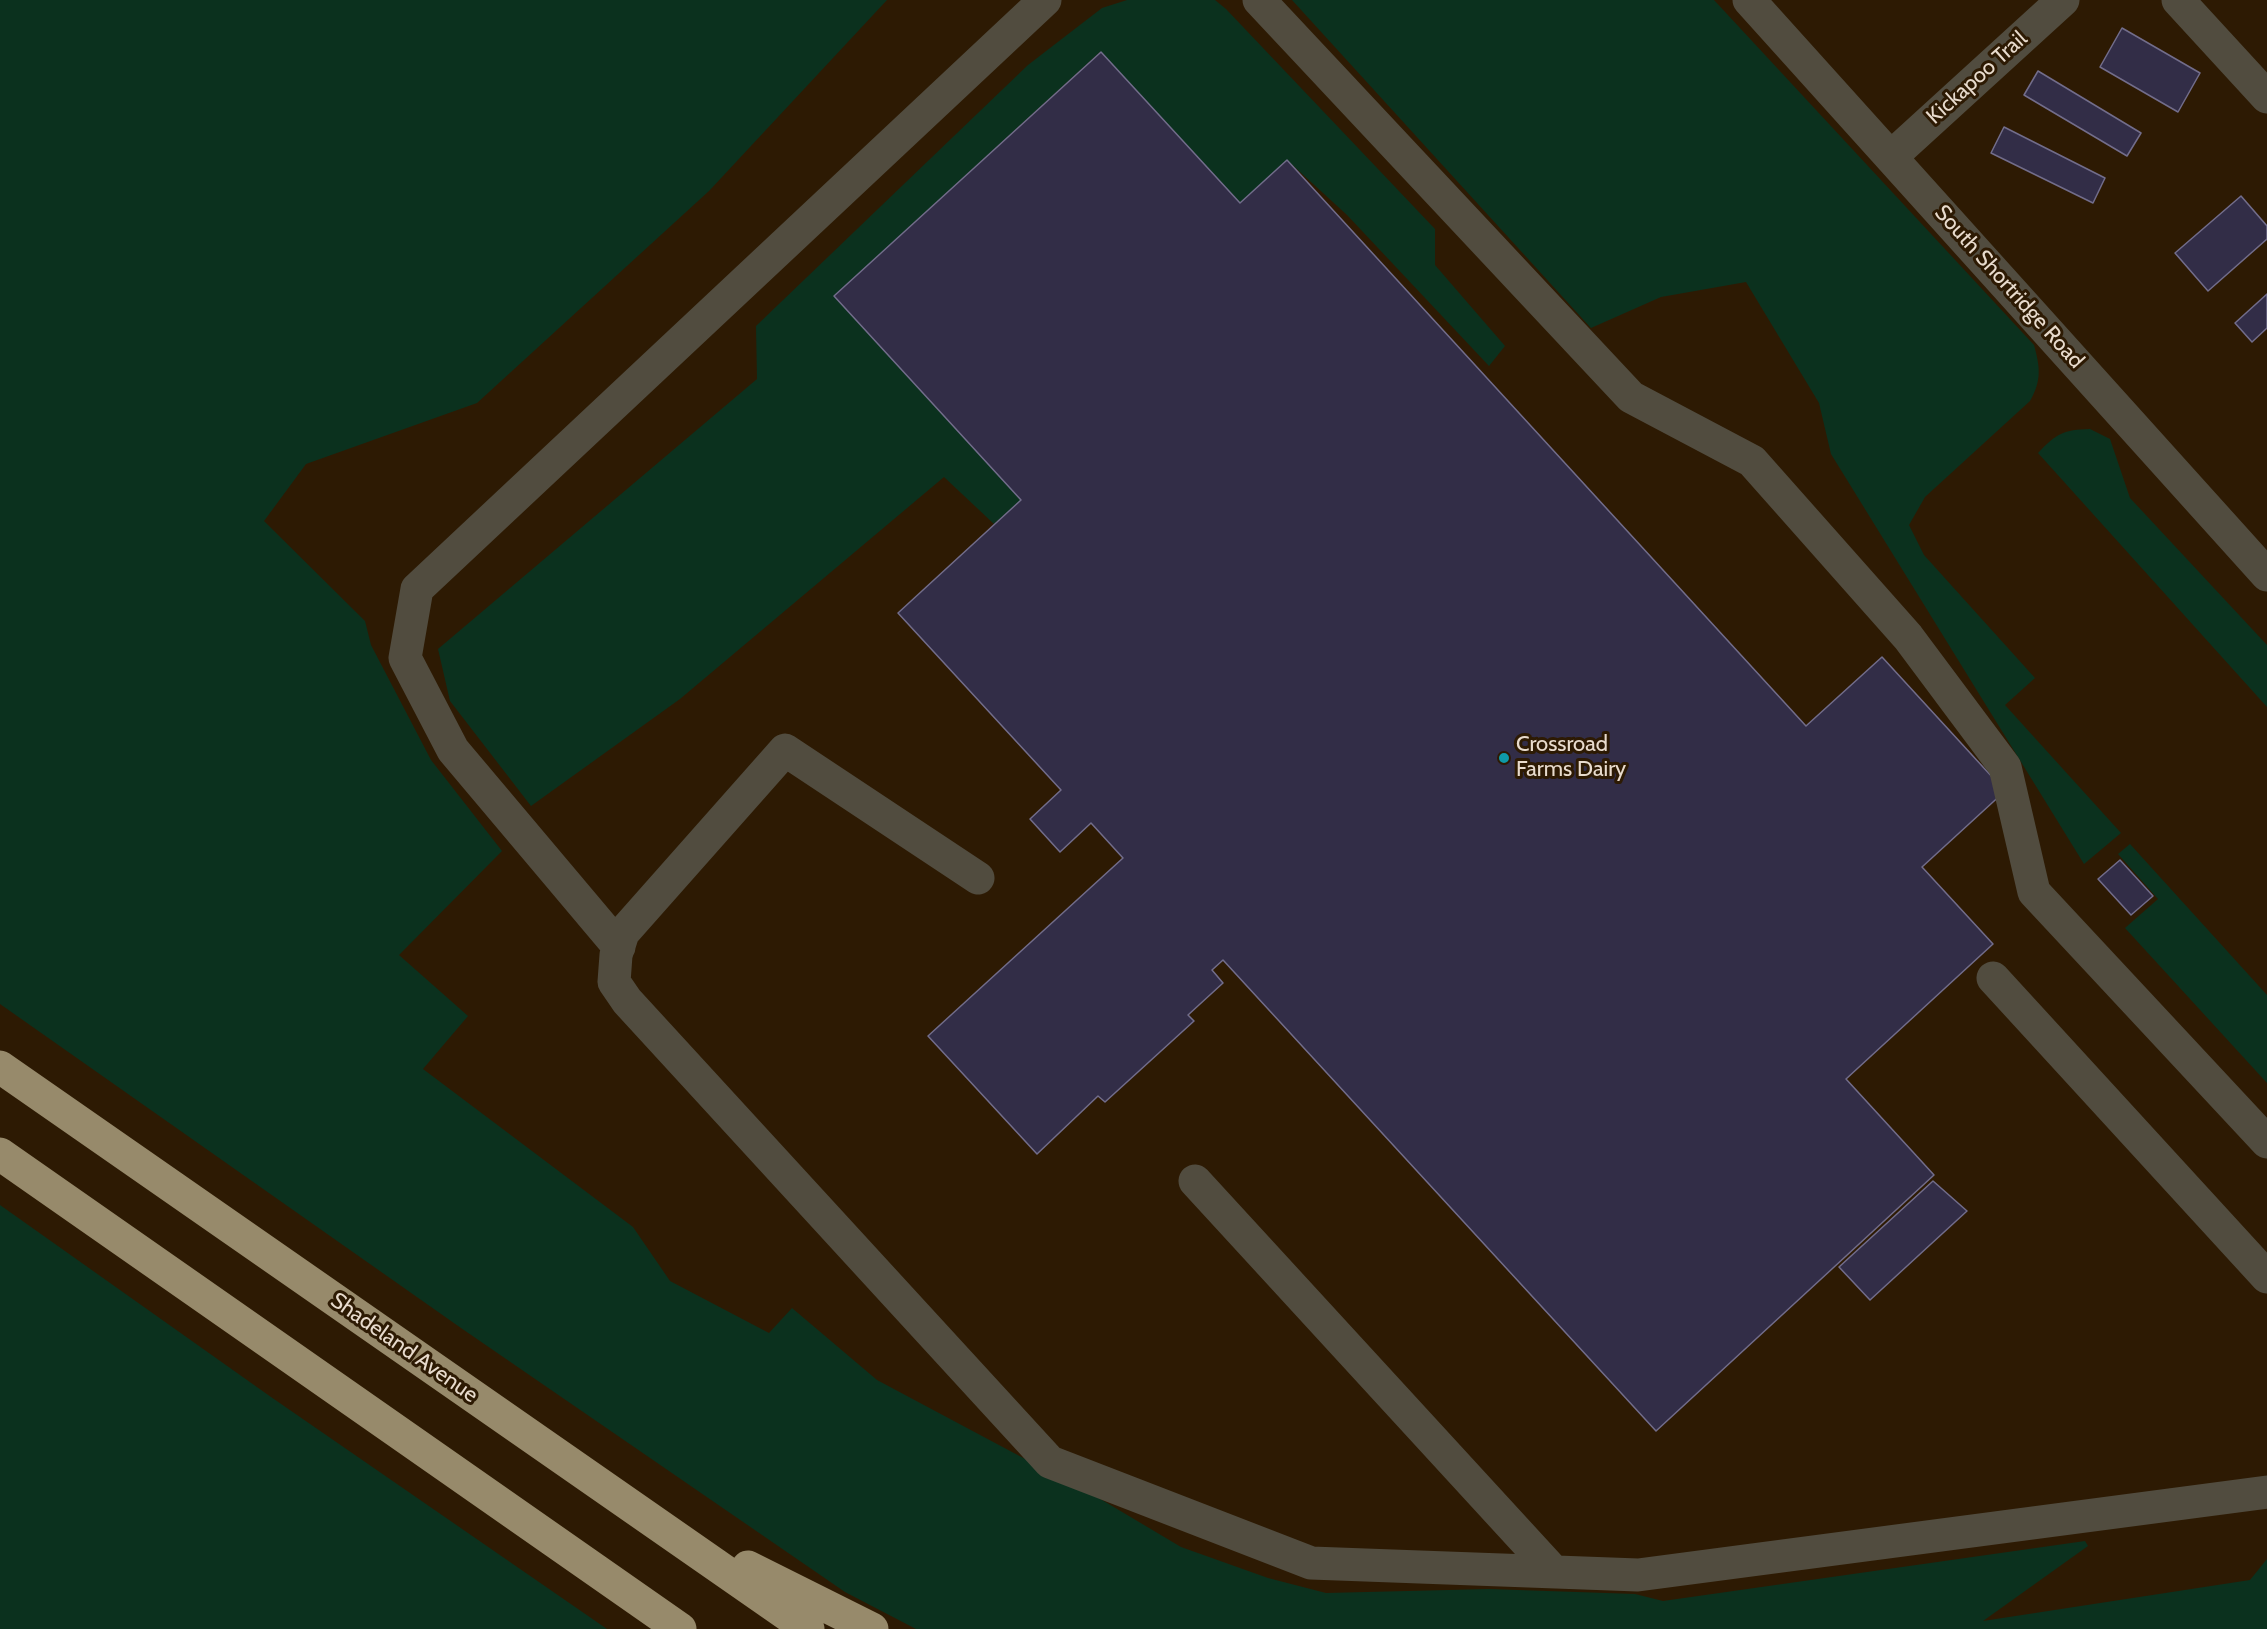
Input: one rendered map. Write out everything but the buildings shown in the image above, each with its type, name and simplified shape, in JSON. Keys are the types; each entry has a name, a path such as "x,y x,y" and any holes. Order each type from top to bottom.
{"highway":[{"name":"Shadeland Avenue","path":"0,1067 808,1629"},
{"path":"0,1155 680,1629"},
{"path":"644,1515 872,1629"}],"street":[{"path":"619,947 453,750 405,658 417,589 1045,0"},
{"path":"1259,0 1631,397 1752,460 1799,513 1908,637 2005,767 2034,892 2267,1142"},
{"name":"South Shortridge Road","path":"1749,0 1892,156 2267,575"},
{"name":"Kickapoo Trail","path":"1892,156 2063,0"},
{"path":"2178,0 2267,97"},
{"path":"978,878 785,750 623,933 614,982 627,1001 1050,1462 1311,1563 1638,1575 2267,1492"},
{"path":"1993,978 2267,1277"},
{"path":"1195,1181 1554,1572"}],"green space":[{"path":"0,0 887,0 709,191 477,403 306,464 264,521 365,621 371,645 431,760 502,851 399,955 468,1016 423,1069 633,1227 670,1281 769,1333 792,1308 877,1380 1102,1500 1181,1547 1268,1578 1326,1593 1489,1589 1635,1594 1663,1601 2085,1541 2088,1546 1983,1621 2250,1580 2267,1559 2267,1629 916,1629 845,1592 461,1328 0,1004"},
{"path":"1127,0 1215,0 1226,9 1435,229 1435,265 1505,346 1489,366 1347,215 1287,160 1240,203 1100,52 834,296 1021,500 994,524 944,477 680,699 531,806 450,701 438,649 757,379 756,326 1028,65 1102,8"},
{"path":"1292,0 1714,0 2034,345 2039,373 2037,386 2030,401 1925,497 1909,525 1924,555 2035,678 2005,705 2121,833 2084,864 1831,454 1819,403 1746,282 1661,297 1591,328"},
{"path":"2090,429 2110,439 2130,498 2267,645 2267,707 2038,453 2061,434 2073,430"},
{"path":"2130,844 2267,995 2267,1083 2125,928 2158,899 2118,854"},
{"path":"0,1205 271,1397 607,1629 0,1629"}],"place":[{"name":"Crossroad Farms Dairy","path":"1504,758"}]}
